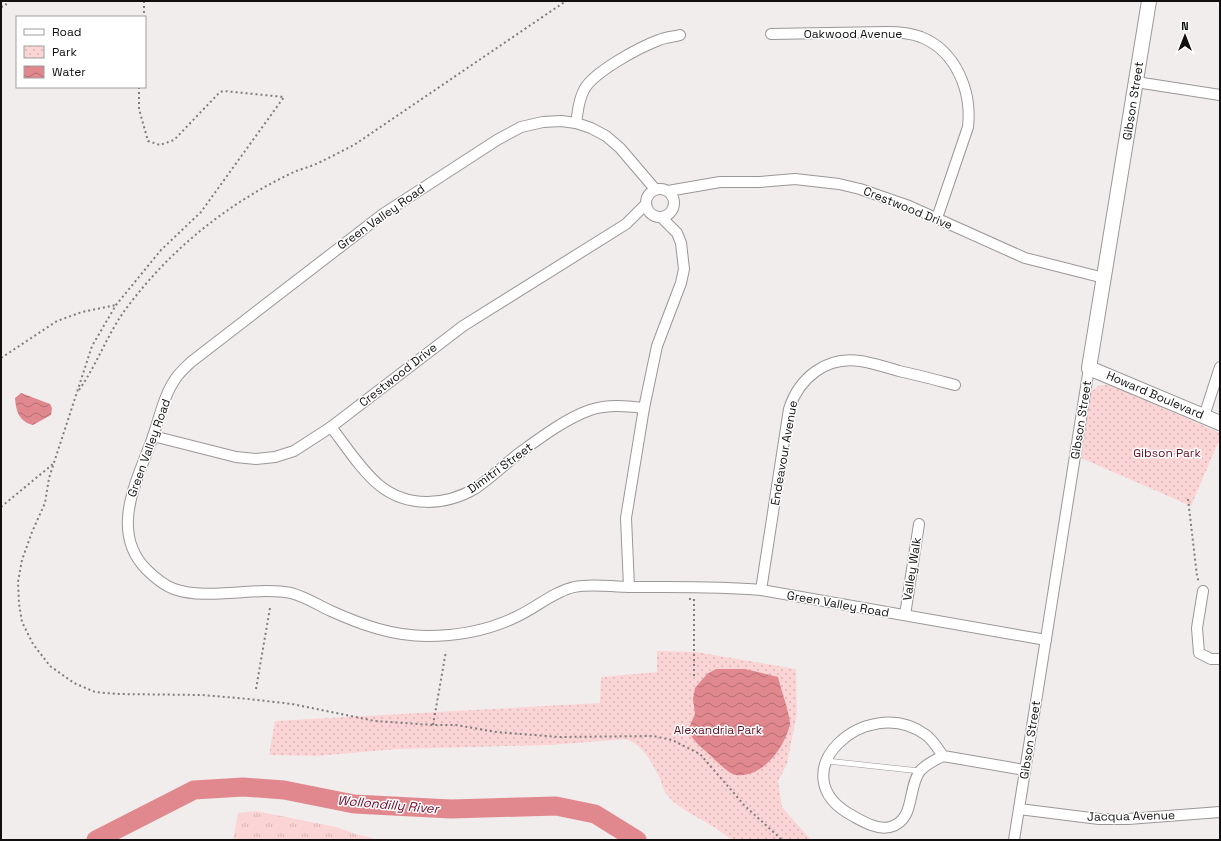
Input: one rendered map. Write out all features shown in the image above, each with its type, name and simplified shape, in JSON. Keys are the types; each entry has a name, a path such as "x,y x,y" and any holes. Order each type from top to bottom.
{"street":[{"name":"Gibson Street","path":"1014,840 1149,1"},
{"name":"Oakwood Avenue","path":"771,34 905,33 921,37 946,55 957,68 964,83 970,114 968,127 937,218"},
{"path":"576,123 579,103 584,90 595,76 641,48 660,40 680,35"},
{"path":"1136,82 1220,95"},
{"name":"Green Valley Road","path":"649,196 638,171 620,148 606,136 576,123 543,122 521,127 497,140 383,214 191,362 176,378 166,400 128,508 127,528 131,546 140,562 156,579 174,589 194,593 276,592 292,594 376,629 403,634 426,636 472,632 495,626 515,618 551,597 572,588 590,585 629,587 715,586 761,590 1046,640"},
{"name":"Crestwood Drive","path":"668,191 720,182 760,182 795,179 818,181 860,189 909,206 1025,258 1104,278"},
{"name":"Crestwood Drive","path":"673,206 677,198 703,184"},
{"path":"629,587 626,518 644,408 657,346 681,283 684,269 683,254 677,233 671,194 668,191 649,196 650,214 661,217 677,233"},
{"name":"Crestwood Drive","path":"626,224 649,196"},
{"path":"661,217 666,216 673,206"},
{"name":"Crestwood Drive","path":"153,436 236,457 256,459 275,457 294,451 331,427 463,326 626,224 650,214"},
{"name":"Endeavour Avenue","path":"761,590 789,409 794,395 805,379 820,368 840,361 859,361 955,385"},
{"path":"1204,416 1220,367"},
{"name":"Howard Boulevard","path":"1089,368 1220,423"},
{"name":"Dimitri Street","path":"331,427 365,470 379,485 395,495 412,501 430,503 444,501 460,496 476,488 518,454 575,416 591,409 606,406 644,408"},
{"name":"Valley Walk","path":"905,615 919,524"},
{"path":"1202,591 1197,628 1199,653 1211,659 1220,659"},
{"path":"943,756 926,735 911,728 884,723 868,725 856,730 835,746 827,761 823,777 825,787 835,804 865,822 882,828 891,827 905,816 909,808 912,789 920,771 929,763 943,756 1025,770"},
{"name":"Jacqua Avenue","path":"1019,809 1099,819 1128,819 1220,812"}],"lane":[{"path":"827,761 920,771"}],"path":[{"path":"1,8 5,6 8,1"},
{"path":"144,1 144,16"},
{"path":"77,392 87,380 110,332 127,307 162,266 207,224 237,203 267,186 354,145 566,1"},
{"path":"139,88 139,109 148,141 160,145 174,140 220,92 284,97 201,212 161,250 116,305 92,346 49,478 45,504 32,532 22,560 18,582 22,622 33,644 50,666 74,683 95,692 118,694 202,695 263,701 292,704 375,721 433,725 456,724 496,732 559,737 653,736 672,740 700,754 745,806 782,840"},
{"path":"1,358 57,321 82,312 116,305"},
{"path":"1,507 54,463"},
{"path":"1188,499 1196,576 1202,591"},
{"path":"689,598 694,598 694,676"},
{"path":"256,689 270,608"},
{"path":"433,725 446,651"}],"green space":[{"name":"Gibson Park","path":"1100,385 1109,385 1220,433 1220,438 1191,506 1081,458 1091,394 1093,390"},
{"name":"Alexandria Park","path":"657,651 696,652 796,669 797,713 787,764 778,781 782,807 811,840 735,840 730,838 716,828 690,814 674,802 663,788 661,780 651,761 638,746 626,739 550,745 397,749 316,756 269,755 275,721 600,703 601,677 657,672"},
{"path":"256,811 336,827 355,834 380,840 233,840 238,813"}],"water":[{"path":"21,393 50,404 52,408 51,415 33,425 28,424 21,419 17,411 15,398"},
{"path":"716,669 745,669 778,677 789,715 790,724 778,751 764,766 755,772 746,775 736,775 726,770 698,744 688,730 695,714 693,699 695,688 707,674"}],"waterway":[{"name":"Wollondilly River","path":"96,840 194,790 243,787 284,790 354,804 451,809 556,806 595,814 637,840"}]}
